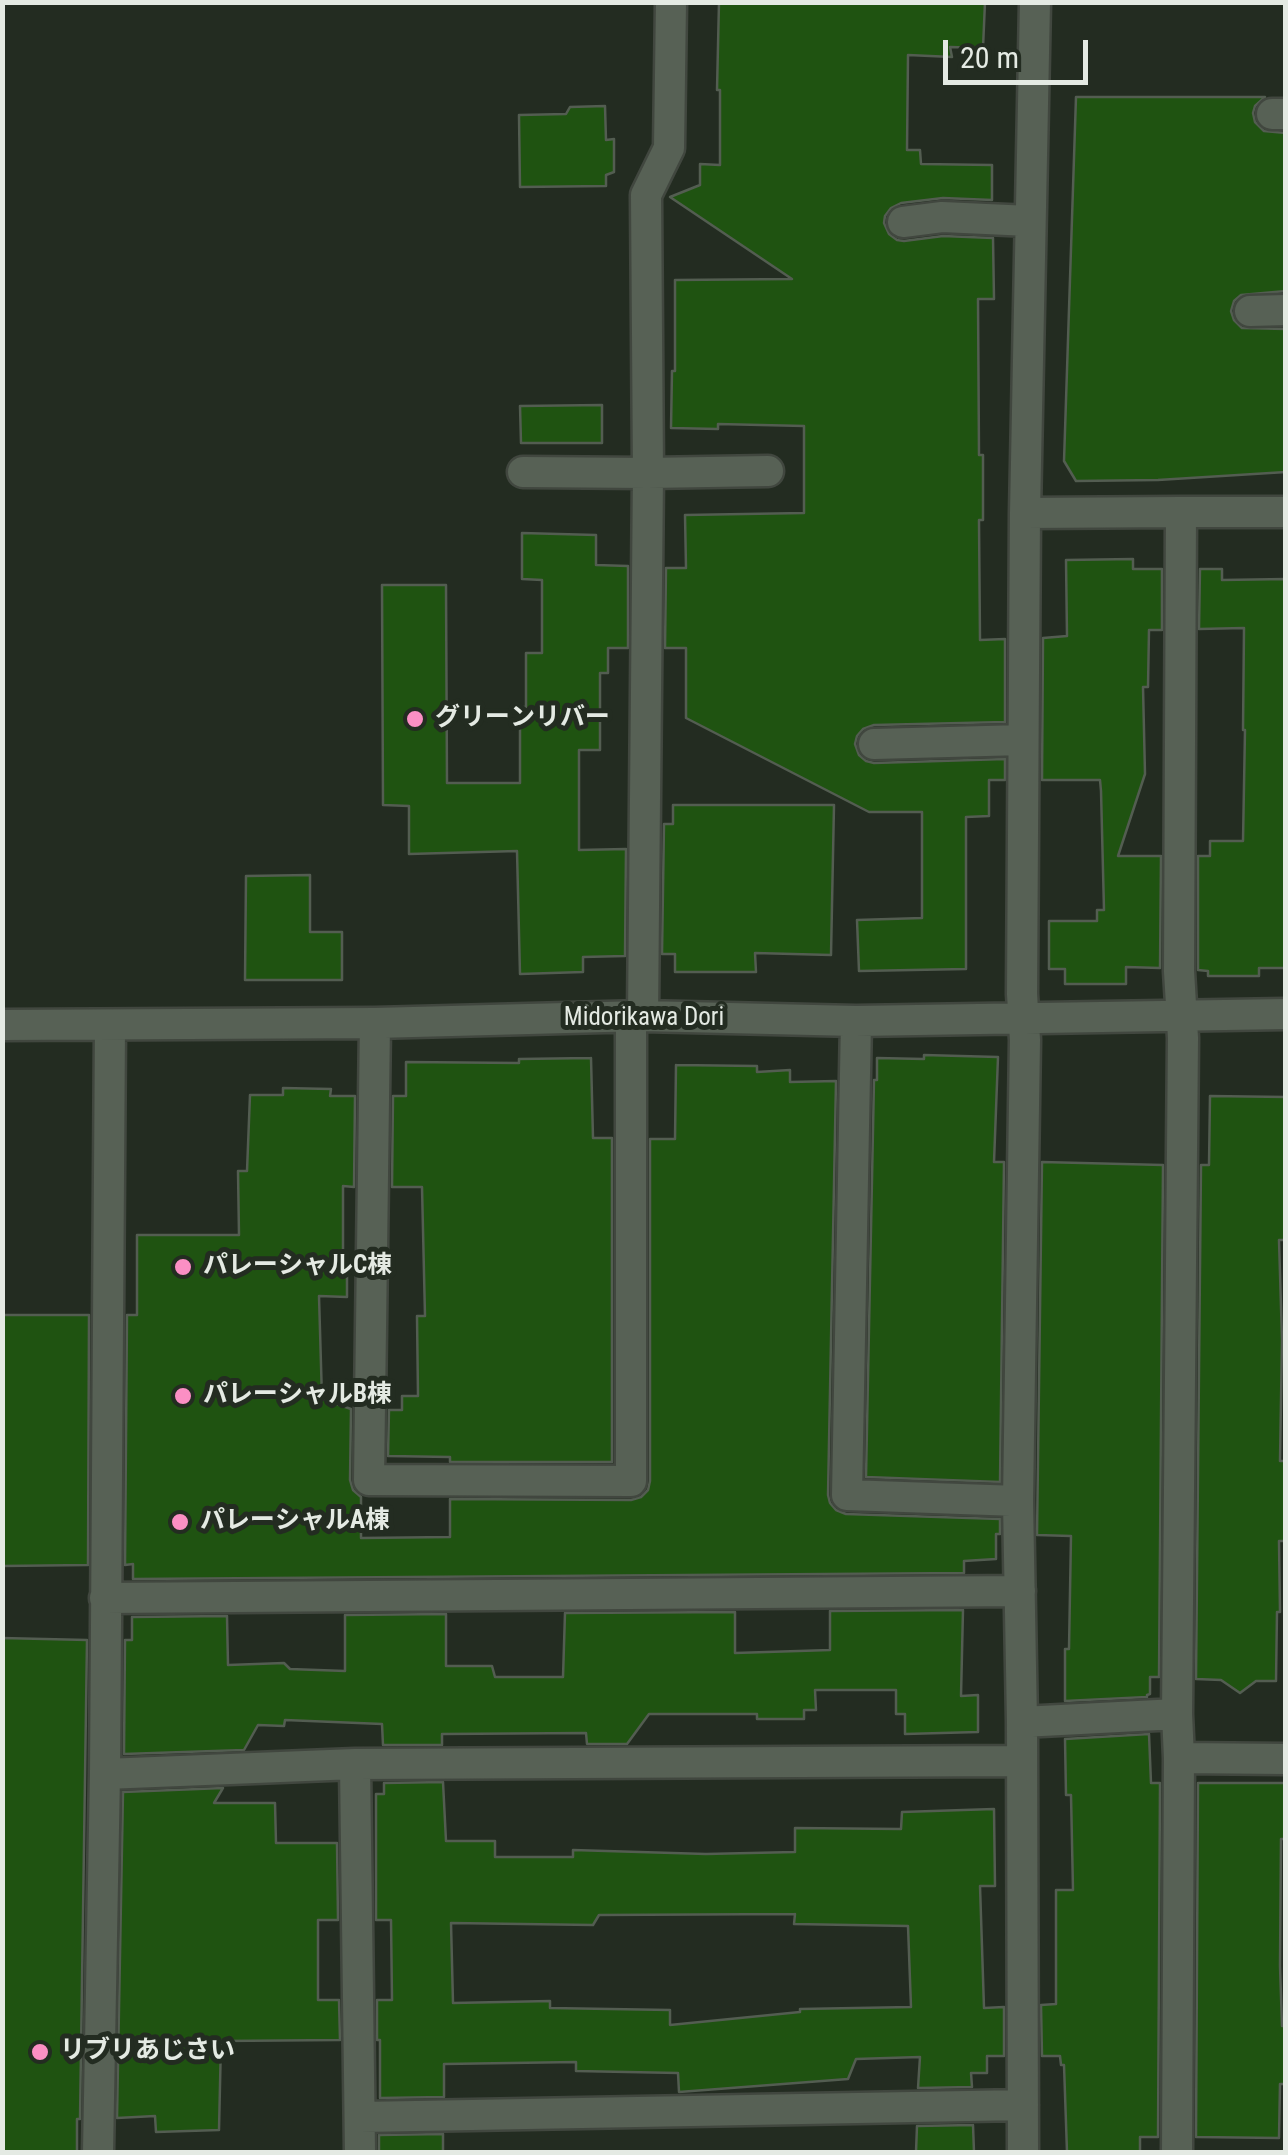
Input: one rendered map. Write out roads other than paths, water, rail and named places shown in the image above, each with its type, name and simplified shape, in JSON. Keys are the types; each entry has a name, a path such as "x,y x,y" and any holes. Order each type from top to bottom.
{"street":[{"path":"375,1023 369,1480 631,1481 648,473 646,195 669,148 670,2"},
{"path":"1023,2152 1018,1500 1025,512 1035,2"},
{"path":"903,222 942,218 1030,221"},
{"path":"1250,311 1286,310"},
{"path":"523,472 768,471"},
{"path":"1025,512 1286,512"},
{"path":"1177,2152 1180,512"},
{"path":"874,744 1023,740"},
{"name":"Midorikawa Dori","path":"2,1025 637,1017 856,1022 1286,1014"},
{"path":"856,1022 847,1495 1018,1500"},
{"path":"98,2152 110,1026"},
{"path":"105,1598 1020,1592"},
{"path":"1022,1722 1177,1714"},
{"path":"1179,1758 1286,1759"},
{"path":"105,1774 355,1764 1021,1761"},
{"path":"355,1764 360,2152"},
{"path":"360,2117 1022,2105"}],"place":[{"name":"グリーンリバー","path":"415,719"},
{"name":"パレーシャルC棟","path":"183,1267"},
{"name":"パレーシャルB棟","path":"183,1396"},
{"name":"パレーシャルA棟","path":"180,1522"},
{"name":"リブリあじさい","path":"40,2052"}]}
